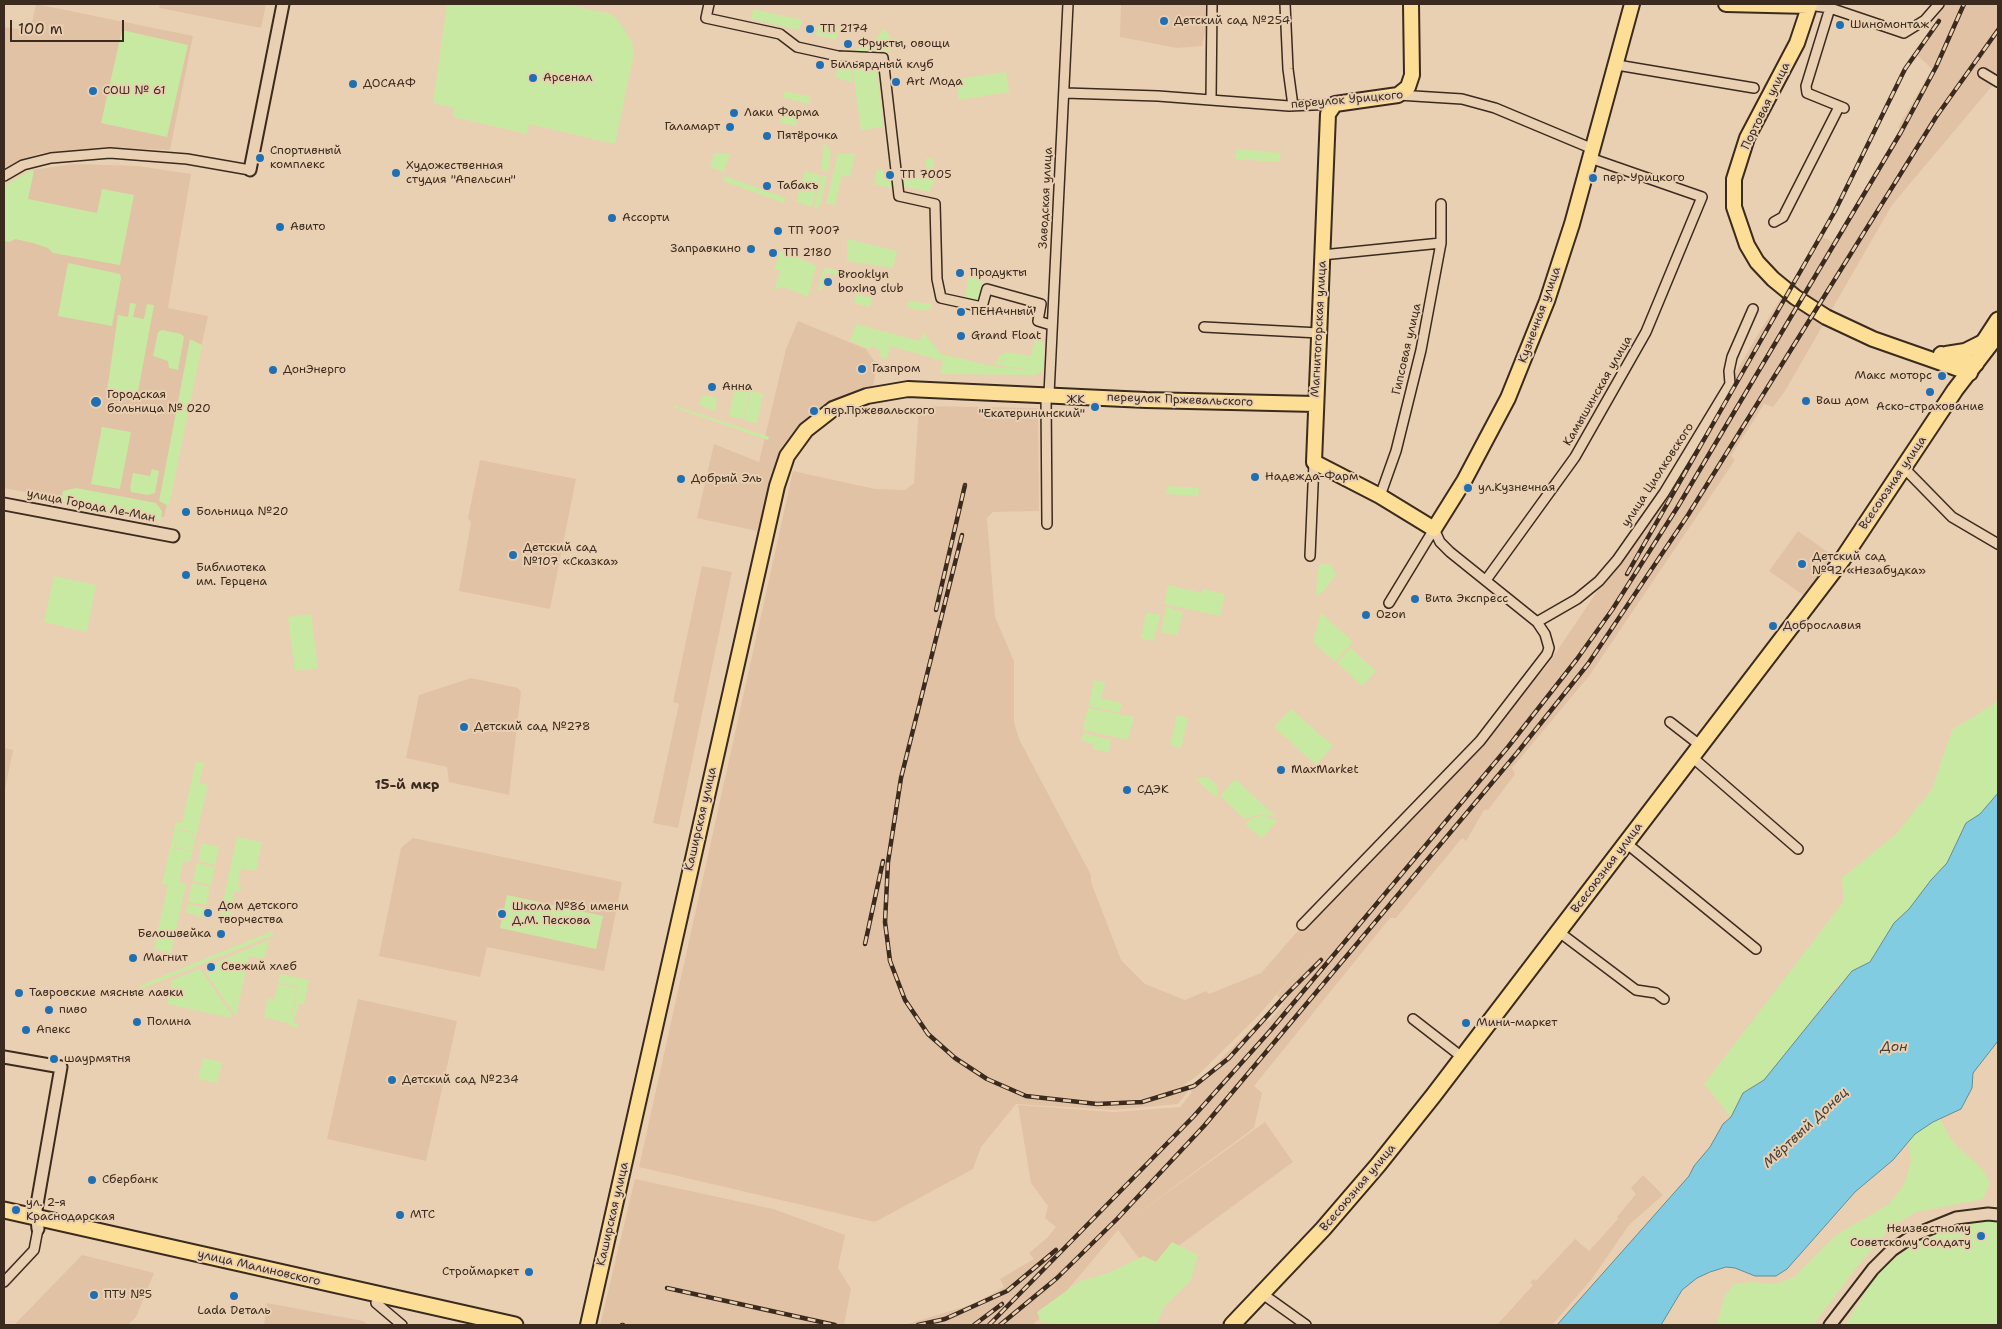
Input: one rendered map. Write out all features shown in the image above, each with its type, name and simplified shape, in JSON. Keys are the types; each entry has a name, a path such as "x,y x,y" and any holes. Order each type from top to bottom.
{"highway":[{"name":"Всесоюзная улица","path":"1232,1325 1264,1294 1378,1165 1696,752 1842,560 1970,367 1994,337 1998,320"},
{"name":"улица Малиновского","path":"4,1210 37,1223 475,1325"},
{"name":"улица Малиновского","path":"4,1221 37,1223 515,1325"}],"main road":[{"path":"1398,95 1408,87 1412,75 1411,4"},
{"name":"Кузнечная улица","path":"1434,530 1464,481 1508,398 1547,301 1592,153 1632,4"},
{"path":"1726,4 1816,6"},
{"name":"Портовая улица","path":"1816,6 1747,138 1734,179 1734,207 1739,227 1757,262 1772,279 1795,297 1826,316 1873,339 1970,367"},
{"name":"переулок Урицкого","path":"1335,104 1398,95"},
{"name":"Магнитогорская улица","path":"1314,462 1328,114 1335,104"},
{"path":"1955,390 1950,373 1939,358 1965,351 1994,337"},
{"name":"переулок Пржевальского","path":"908,389 1146,400 1315,404"},
{"name":"Каширская улица","path":"588,1325 776,486 787,456 806,430 833,409 867,396 908,389"},
{"path":"1314,462 1380,496 1434,530"}],"street":[{"path":"4,176 23,165 51,158 110,152 186,159 250,170 283,4"},
{"path":"708,4 706,18 780,34 797,47 838,56 883,58 899,196 935,204 937,279 941,298 982,308 986,289 1041,304 1038,321 1051,325"},
{"name":"Заводская улица","path":"1047,394 1065,93 1068,4"},
{"path":"1285,4 1288,69 1293,106"},
{"path":"1774,222 1783,217 1841,108 1807,93 1806,86 1816,6 1904,33 1925,20 1939,4"},
{"path":"1211,100 1212,5"},
{"path":"1617,65 1754,88"},
{"path":"1983,73 1998,82"},
{"name":"переулок Урицкого","path":"1065,93 1158,96 1293,106 1335,104"},
{"name":"переулок Урицкого","path":"1398,95 1462,100 1495,108 1592,153 1702,197"},
{"name":"Камышинская улица","path":"1486,580 1575,456 1646,332 1702,197"},
{"name":"Гипсовая улица","path":"1380,496 1396,451 1421,350 1441,243 1441,204"},
{"path":"1322,255 1441,243"},
{"name":"улица Циолковского","path":"1537,622 1577,599 1599,581 1617,560 1664,493 1730,384 1729,371 1732,357 1753,309"},
{"path":"1204,327 1319,333"},
{"path":"1046,524 1047,394"},
{"name":"Магнитогорская улица","path":"1310,556 1314,462"},
{"path":"1903,467 1952,517 1998,544"},
{"name":"улица Города Ле-Ман","path":"4,504 173,536"},
{"path":"1302,925 1480,742 1547,654 1549,642 1537,622 1450,552 1440,542 1434,530"},
{"name":"Кузнечная улица","path":"1389,603 1434,530"},
{"path":"1670,722 1696,752 1798,849"},
{"path":"1626,843 1756,949"},
{"path":"1558,932 1636,990 1656,993 1664,999"},
{"path":"1413,1019 1462,1057"},
{"path":"4,1057 61,1068 34,1250 4,1282"},
{"path":"1830,1325 1872,1269 1892,1250 1914,1235 1956,1218 1988,1214 1998,1215"},
{"path":"1264,1294 1306,1325"},
{"path":"376,1302 402,1325"}],"shaded area":[{"name":"СОШ № 61","path":"36,4 193,36 170,150 107,147 42,153 20,160 4,168 4,27 30,31"},
{"path":"160,4 266,4 261,28 159,8"},
{"name":"Детский сад №254","path":"1121,4 1211,4 1202,46 1177,48 1120,37"},
{"path":"1943,4 1998,4 1998,79 1892,205 1785,391 1773,407 1764,404 1731,456 1735,460 1589,676 1512,768 1515,774 1488,810 1484,810 1466,841 1462,838 1396,918 1390,918 1254,1086 1262,1093 1254,1128 1125,1223 1265,1122 1293,1162 1147,1269 1118,1230 1053,1307 1032,1325 904,1325 973,1304 1004,1287 1000,1279 1034,1259 1029,1253 1047,1238 1056,1227 1045,1218 1048,1206 1031,1183 1018,1105 1114,1112 1180,1107 1192,1092 1187,1086 1201,1079 1263,1017 1269,1021 1283,1005 1277,995 1320,944 1259,1015 1196,1077 1185,1084 1189,1090 1178,1104 1113,1110 1016,1104 981,1147 973,1169 875,1222 639,1167 793,471 875,489 905,490 914,483 919,406 1038,408 1039,511 993,512 987,518 995,617 1014,661 1014,722 1019,739 1091,875 1091,882 1121,960 1145,984 1185,1000 1206,991 1209,994 1261,973 1375,843 1383,850 1546,667 1674,478 1757,336 1820,236 1833,242 1900,131 1898,127 1932,69 1916,54"},
{"name":"Городская больница № 020","path":"74,164 138,166 191,174 168,308 208,316 164,517 4,488 4,186 31,170"},
{"path":"798,321 866,349 877,365 873,387 845,396 819,409 797,431 779,454 757,531 697,518 714,444 759,462 786,349"},
{"name":"Детский сад №107 «Сказка»","path":"480,460 576,479 550,609 459,591 471,523 468,518"},
{"name":"Детский сад №92 «Незабудка»","path":"1798,531 1835,557 1806,597 1769,571"},
{"path":"702,566 732,572 678,828 653,823 679,704 673,702"},
{"name":"Детский сад №278","path":"471,678 518,688 521,692 509,795 449,782 447,767 406,758 419,695"},
{"path":"4,748 13,750 4,794"},
{"name":"Школа №86 имени Д.М. Пескова","path":"413,838 622,882 604,971 487,947 480,977 379,956 401,848"},
{"name":"Детский сад №234","path":"358,999 457,1021 426,1161 327,1139"},
{"path":"1643,1175 1663,1195 1629,1225 1591,1280 1552,1325 1497,1325 1533,1285 1530,1282 1534,1279 1536,1281 1575,1239 1589,1251 1618,1219 1617,1217 1636,1194 1631,1188"},
{"path":"635,1179 773,1209 845,1235 838,1268 851,1289 844,1325 600,1325"},
{"name":"ПТУ №5","path":"82,1255 154,1273 136,1317 128,1325 14,1325"},
{"path":"267,1303 363,1321 369,1325 264,1325"}],"green space":[{"name":"Арсенал","path":"447,4 564,4 611,14 618,20 632,42 634,53 615,144 529,124 527,134 453,117 454,108 433,103"},
{"path":"753,9 802,20 799,30 751,19"},
{"path":"818,24 839,28 836,40 816,35"},
{"path":"884,28 896,46 888,52 853,53 853,51 875,40"},
{"path":"122,30 188,45 167,137 101,123"},
{"path":"839,63 850,64 853,83 835,77"},
{"path":"853,70 877,70 883,127 861,130"},
{"path":"1006,72 1009,92 959,100 956,79"},
{"path":"784,91 811,97 809,104 783,98"},
{"path":"783,108 799,112 796,126 780,123"},
{"path":"824,144 829,148 831,154 828,172 821,170"},
{"path":"1237,149 1281,153 1279,162 1235,159"},
{"path":"714,153 730,154 724,172 710,167"},
{"path":"855,153 850,177 842,175 835,205 826,203 838,154"},
{"path":"933,158 935,180 929,192 904,186 903,180 928,177 925,159"},
{"path":"877,169 883,171 885,179 892,181 890,188 874,184"},
{"path":"31,170 34,171 28,199 97,213 102,189 134,195 120,265 53,253 48,248 15,239 10,242 4,241 4,186"},
{"path":"805,171 820,175 812,207 796,202"},
{"path":"821,175 827,176 820,205 818,205 817,209 814,208"},
{"path":"725,176 786,198 784,203 723,181"},
{"path":"847,239 897,251 893,268 847,261"},
{"path":"780,251 813,264 816,267 808,297 784,287 774,290 780,271 774,269"},
{"path":"68,263 120,274 121,278 112,326 58,316"},
{"path":"826,268 846,271 845,277 826,273 822,290 818,289 823,270"},
{"path":"969,276 983,279 978,300 965,297"},
{"path":"856,294 872,298 870,307 854,303"},
{"path":"909,301 932,304 931,308 922,311 907,307"},
{"path":"130,303 136,304 133,317 144,319 147,304 154,305 137,397 107,391 118,315 128,317"},
{"path":"856,324 920,341 923,332 941,354 997,367 1034,370 1002,366 1003,356 1001,366 995,365 999,356 1007,352 1031,356 1035,340 1044,342 1043,370 1035,375 940,374 943,361 890,346 887,359 879,356 881,351 872,346 869,349 850,341"},
{"path":"162,330 181,334 184,337 178,370 169,368 168,361 153,356 158,332"},
{"path":"190,339 202,345 169,506 159,501"},
{"path":"735,387 750,391 743,419 729,416"},
{"path":"751,391 763,394 757,423 744,420"},
{"path":"702,395 717,398 715,411 699,405"},
{"path":"673,405 769,437 768,440 673,407"},
{"path":"102,427 131,432 120,489 91,484"},
{"path":"152,469 159,471 155,493 148,495 131,492 133,473 150,476"},
{"path":"1167,486 1199,488 1198,496 1166,494"},
{"path":"76,488 156,503 162,511 161,520 61,501 63,491"},
{"path":"1323,564 1332,565 1336,575 1319,596 1316,594 1318,567"},
{"path":"54,576 96,585 87,632 44,622"},
{"path":"1168,585 1202,593 1203,589 1225,594 1220,616 1164,604"},
{"path":"1166,607 1183,612 1177,636 1161,632"},
{"path":"1146,612 1160,615 1154,641 1141,638"},
{"path":"1321,613 1353,642 1335,662 1313,642"},
{"path":"311,614 318,668 295,671 288,617"},
{"path":"1350,648 1376,671 1362,686 1337,663"},
{"path":"1094,680 1105,682 1101,698 1122,703 1119,713 1089,706"},
{"path":"1998,698 1998,793 1980,814 1965,823 1947,863 1931,880 1909,909 1894,923 1870,962 1852,971 1833,992 1800,1037 1764,1080 1747,1089 1731,1117 1704,1084 1844,901 1842,878 1896,834 1932,789 1952,730 1995,703"},
{"path":"1088,708 1134,717 1128,740 1083,730"},
{"path":"1291,709 1333,746 1316,765 1274,727"},
{"path":"1177,715 1188,718 1181,748 1170,745"},
{"path":"1083,733 1111,740 1109,752 1093,749 1094,744 1081,741"},
{"path":"196,761 204,763 199,783 208,785 190,862 183,861 179,882 186,884 171,953 154,949 168,885 162,884 176,822 182,823","holes":["179,829 194,832 189,851 174,848"]},
{"path":"1207,777 1216,784 1217,798 1195,779"},
{"path":"1235,779 1276,817 1261,814 1245,819 1220,796"},
{"path":"1263,815 1277,821 1262,839 1245,824 1251,819"},
{"path":"179,830 193,833 189,850 175,847"},
{"path":"237,837 262,842 256,871 241,868 238,885 241,886 240,892 234,891 230,924 219,921"},
{"path":"202,843 219,847 215,865 198,861"},
{"path":"197,863 215,867 211,885 193,881"},
{"path":"192,883 210,887 206,905 188,902"},
{"path":"507,895 603,916 596,949 500,928"},
{"path":"188,904 206,908 203,918 186,912"},
{"path":"272,931 273,935 141,989 139,986"},
{"path":"269,940 264,959 249,956 236,1016 205,972 215,968 213,964"},
{"path":"200,969 232,1015 231,1018 167,1004 172,980"},
{"path":"280,974 309,980 304,1004 299,1004 294,1023 299,1025 298,1028 290,1026 288,1023 264,1017 268,998 274,1000 278,984 297,988 292,1016 298,987 278,982"},
{"path":"203,1058 222,1062 217,1083 198,1079"},
{"path":"1940,1119 1952,1141 1983,1170 1990,1183 1983,1199 1916,1212 1892,1226 1860,1263 1813,1325 1717,1325 1724,1297 1734,1284 1753,1282 1777,1284 1794,1277 1836,1235 1889,1204 1904,1185 1911,1161 1908,1140 1923,1127"},
{"path":"1998,1220 1998,1325 1845,1325 1879,1271 1918,1241 1956,1226"},
{"path":"1172,1242 1198,1255 1191,1280 1164,1307 1156,1325 1064,1325 1041,1322 1037,1312 1080,1281 1108,1273 1144,1256 1156,1262"}],"water":[{"name":"Дон","path":"1998,793 1998,1041 1973,1073 1972,1088 1961,1109 1933,1122 1915,1134 1893,1160 1855,1192 1787,1269 1776,1276 1755,1276 1735,1268 1726,1267 1710,1272 1697,1278 1682,1290 1661,1325 1557,1325 1689,1176 1694,1166 1710,1147 1723,1124 1731,1117 1743,1093 1764,1080 1852,971 1870,962 1894,923 1909,909 1931,880 1947,863 1966,823 1980,814"}],"railway":[{"path":"989,1325 1193,1117 1270,1031 1508,747 1577,659 1612,610 1677,508 1901,132 1936,67 1964,4"},
{"path":"1627,574 1835,211 1905,69 1939,21"},
{"path":"1000,1325 1057,1278 1117,1219 1204,1126 1517,753 1588,664 1688,515 1936,117 1998,30"},
{"path":"936,610 965,485"},
{"path":"962,535 901,778 888,862 885,922 890,961 905,1000 928,1034 955,1058 987,1079 1026,1096 1097,1104 1142,1102 1194,1086 1229,1058 1285,996 1321,960"},
{"path":"865,944 883,861"},
{"path":"918,1325 945,1319 1007,1291 1056,1250"},
{"path":"667,1288 835,1325"},
{"path":"974,1325 1002,1304"}],"place":[{"name":"Детский сад №254","path":"1164,21"},
{"name":"Шиномонтаж","path":"1840,25"},
{"name":"ТП 2174","path":"810,29"},
{"name":"Фрукты, овощи","path":"848,44"},
{"name":"Бильярдный клуб","path":"820,65"},
{"name":"Арсенал","path":"533,78"},
{"name":"Art Мода","path":"896,82"},
{"name":"ДОСААФ","path":"353,84"},
{"name":"СОШ № 61","path":"93,91"},
{"name":"Лаки Фарма","path":"734,113"},
{"name":"Галамарт","path":"730,127"},
{"name":"Пятёрочка","path":"767,136"},
{"name":"Спортивный комплекс","path":"260,158"},
{"name":"Художественная студия \"Апельсин\"","path":"396,173"},
{"name":"ТП 7005","path":"890,175"},
{"name":"пер. Урицкого","path":"1593,178"},
{"name":"Табакъ","path":"767,186"},
{"name":"Ассорти","path":"612,218"},
{"name":"Авито","path":"280,227"},
{"name":"ТП 7007","path":"778,231"},
{"name":"Заправкино","path":"751,249"},
{"name":"ТП 2180","path":"773,253"},
{"name":"Продукты","path":"960,273"},
{"name":"Brooklyn boxing club","path":"828,282"},
{"name":"ПЕНАчный","path":"961,312"},
{"name":"Grand Float","path":"961,336"},
{"name":"Газпром","path":"862,369"},
{"name":"ДонЭнерго","path":"273,370"},
{"name":"Макс моторс","path":"1942,376"},
{"name":"Анна","path":"712,387"},
{"name":"Аско-страхование","path":"1930,392"},
{"name":"Ваш дом","path":"1806,401"},
{"name":"Городская больница № 020","path":"96,402"},
{"name":"ЖК \"Екатерининский\"","path":"1095,407"},
{"name":"пер.Пржевальского","path":"814,411"},
{"name":"Надежда-Фарм","path":"1255,477"},
{"name":"Добрый Эль","path":"681,479"},
{"name":"ул.Кузнечная","path":"1468,488"},
{"name":"Больница №20","path":"186,512"},
{"name":"Детский сад №107 «Сказка»","path":"513,555"},
{"name":"Детский сад №92 «Незабудка»","path":"1802,564"},
{"name":"Библиотека им. Герцена","path":"186,575"},
{"name":"Вита Экспресс","path":"1415,599"},
{"name":"Ozon","path":"1366,615"},
{"name":"Доброславия","path":"1773,626"},
{"name":"Детский сад №278","path":"464,727"},
{"name":"MaxMarket","path":"1281,770"},
{"name":"СДЭК","path":"1127,790"},
{"name":"Дом детского творчества","path":"208,913"},
{"name":"Школа №86 имени Д.М. Пескова","path":"502,914"},
{"name":"Белошвейка","path":"221,934"},
{"name":"Магнит","path":"133,958"},
{"name":"Свежий хлеб","path":"211,967"},
{"name":"Тавровские мясные лавки","path":"19,993"},
{"name":"пиво","path":"49,1010"},
{"name":"Полина","path":"137,1022"},
{"name":"Мини-маркет","path":"1466,1023"},
{"name":"Апекс","path":"26,1030"},
{"name":"шаурмятня","path":"54,1059"},
{"name":"Детский сад №234","path":"392,1080"},
{"name":"Сбербанк","path":"92,1180"},
{"name":"ул. 2-я Краснодарская","path":"16,1210"},
{"name":"МТС","path":"400,1215"},
{"name":"Неизвестному Советскому Солдату","path":"1981,1236"},
{"name":"Строймаркет","path":"529,1272"},
{"name":"ПТУ №5","path":"94,1295"},
{"name":"Lada Dеталь","path":"234,1296"}],"district":[{"name":"15-й мкр","path":"407,785"}],"water label":[{"name":"Мёртвый Донец","path":"1806,1128"}]}
